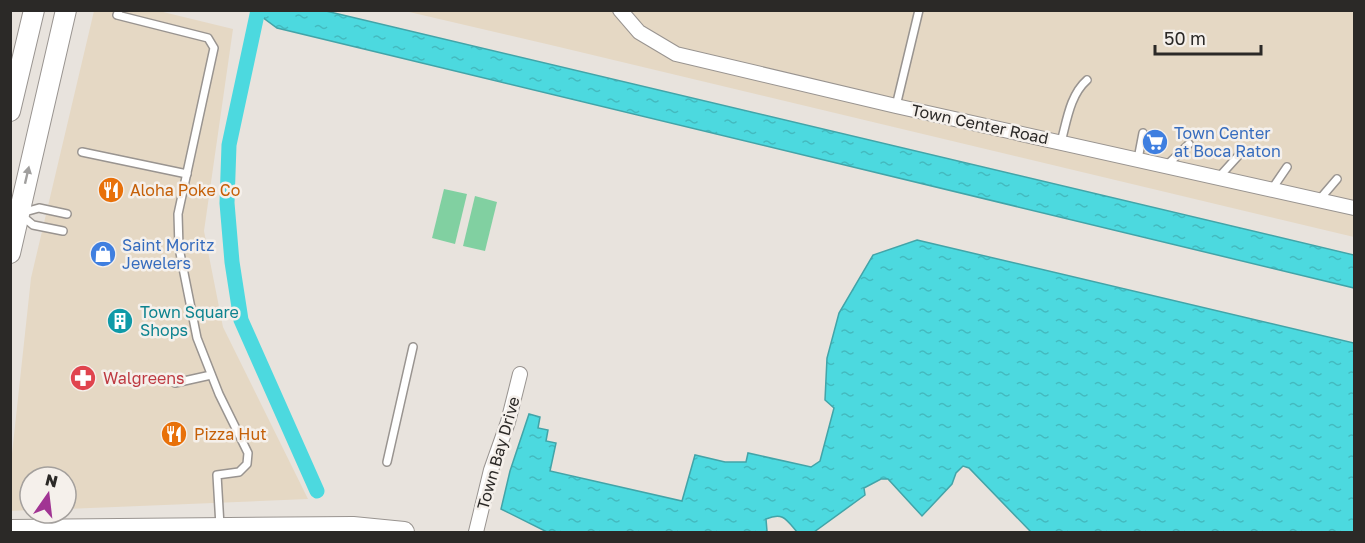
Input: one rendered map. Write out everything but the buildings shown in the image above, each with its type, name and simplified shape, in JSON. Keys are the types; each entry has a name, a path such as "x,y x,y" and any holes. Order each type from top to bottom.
{"street":[{"path":"10,111 34,10"},
{"path":"10,253 15,212 66,10"},
{"name":"Town Center Road","path":"620,10 639,32 676,54 896,106 1354,207"},
{"name":"Town Bay Drive","path":"476,532 491,470 508,422 520,374"},
{"path":"10,530 220,531 353,527 404,532"}],"lane":[{"path":"118,10 117,15 208,38 214,48 178,214 179,248 196,338 248,453 247,464 239,472 217,476 220,531"},
{"path":"896,106 919,10"},
{"path":"1061,142 1074,98 1079,87 1087,80"},
{"path":"1138,159 1143,134"},
{"path":"1167,165 1188,144"},
{"path":"82,152 187,174"},
{"path":"1219,177 1238,156"},
{"path":"1272,189 1287,167"},
{"path":"1319,200 1337,179"},
{"path":"15,212 39,208 67,214"},
{"path":"15,212 33,225 63,231"},
{"path":"387,462 413,347"},
{"path":"175,382 211,375"}],"shaded area":[{"path":"94,11 159,11 233,29 204,231 223,327 308,499 78,509 78,465 18,465 18,511 11,511 11,463 31,278"},
{"name":"Town Center at Boca Raton","path":"405,11 1354,11 1354,237 555,46"}],"green space":[{"path":"444,189 467,194 455,244 432,238"},
{"path":"475,196 497,202 485,251 463,246"}],"water":[{"path":"254,11 326,11 1354,255 1354,288 277,28"},
{"path":"917,240 1354,343 1354,532 1031,532 969,468 963,466 956,473 952,484 922,516 888,479 881,479 864,488 865,495 814,532 797,532 787,520 776,516 766,519 767,531 765,532 547,532 501,509 510,471 529,414 540,417 538,428 548,430 546,441 556,443 550,471 682,501 695,455 725,462 746,462 748,453 811,467 820,461 834,408 825,400 827,358 839,313 873,255"}],"waterway":[{"path":"258,10 229,145 227,203 232,262 241,320 317,491"}],"place":[{"name":"Town Center at Boca Raton","path":"1155,142"},
{"name":"Aloha Poke Co","path":"111,190"},
{"name":"Saint Moritz Jewelers","path":"103,254"},
{"name":"Town Square Shops","path":"120,321"},
{"name":"Walgreens","path":"83,378"},
{"name":"Pizza Hut","path":"174,434"}]}
